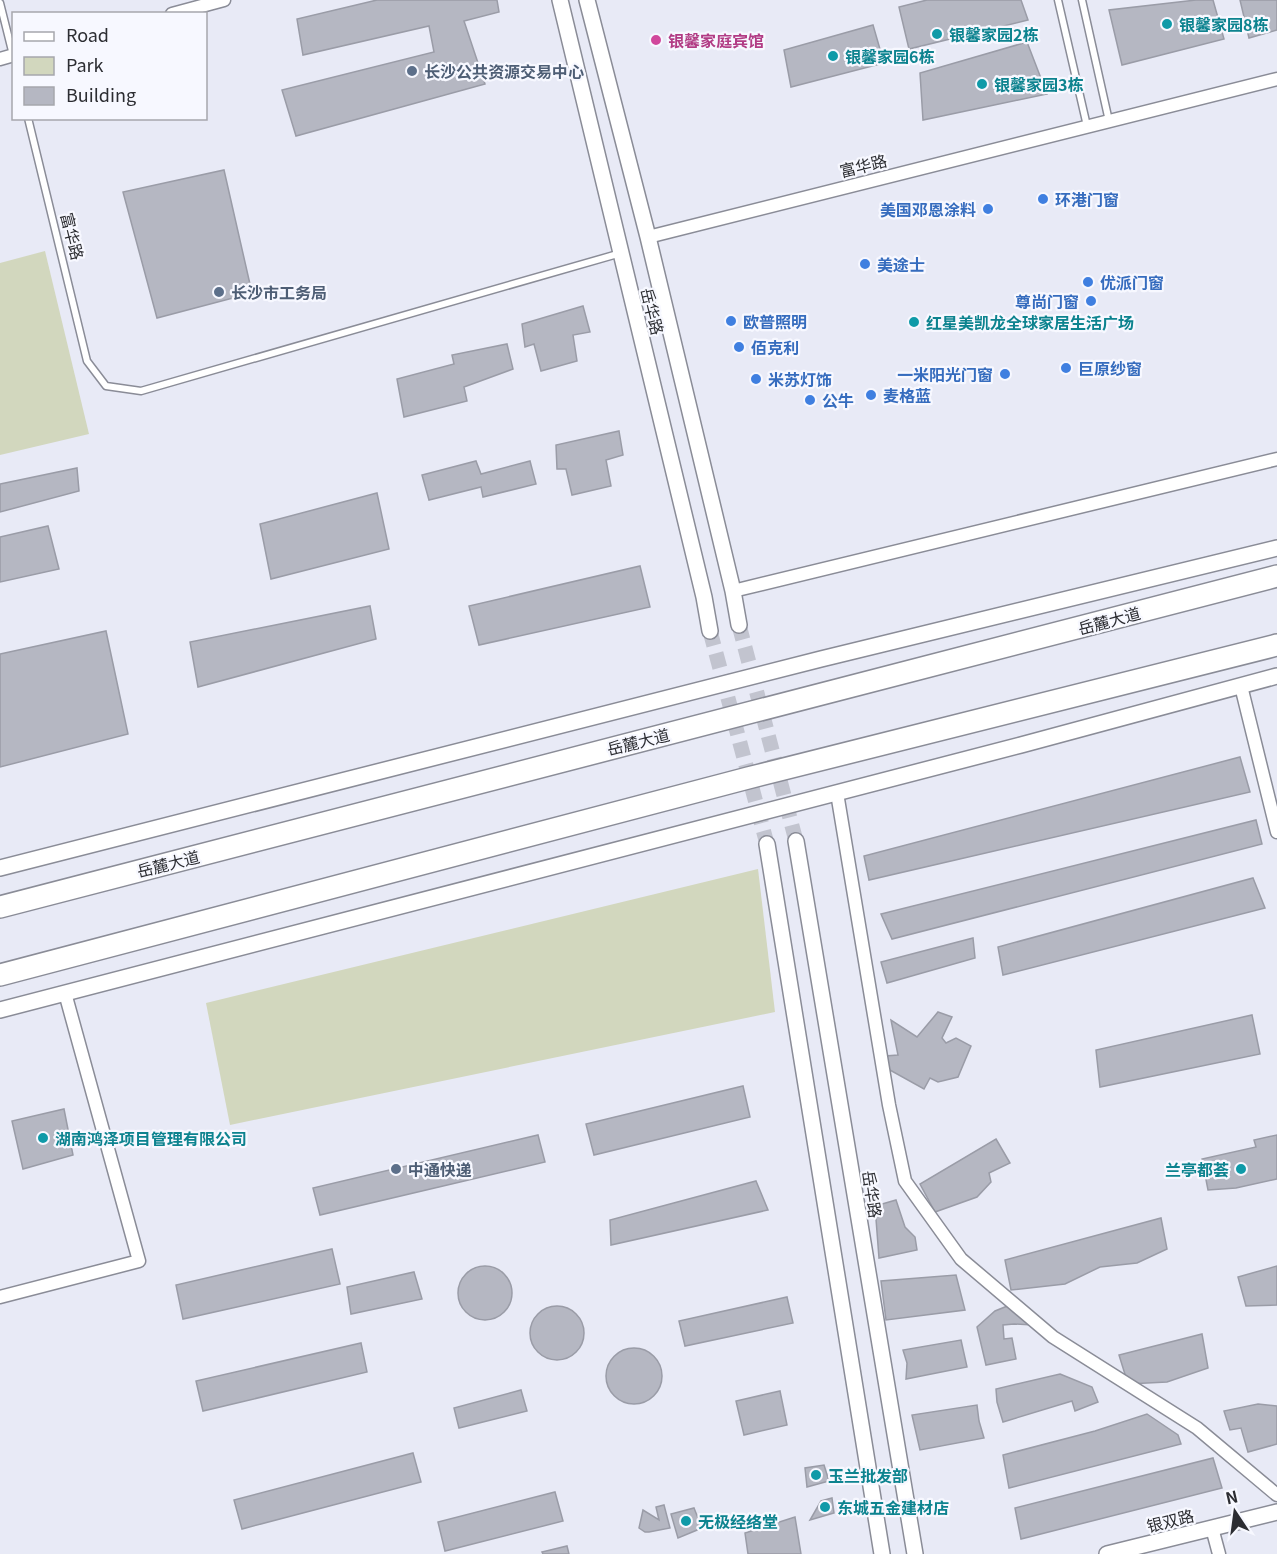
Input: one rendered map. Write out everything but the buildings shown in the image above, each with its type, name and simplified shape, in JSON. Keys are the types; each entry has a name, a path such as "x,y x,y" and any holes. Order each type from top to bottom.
{"highway":[{"name":"岳麓大道","path":"0,907 1277,576"},
{"path":"0,975 760,776 1277,645"}],"street":[{"path":"179,12 224,0"},
{"name":"岳华路","path":"560,0 711,631"},
{"name":"岳华路","path":"587,0 648,237 733,591 739,625"},
{"name":"富华路","path":"648,237 1277,79"},
{"path":"733,591 1277,459"},
{"path":"0,868 821,659 1277,549"},
{"path":"0,1010 1021,746 1277,676"},
{"path":"1241,686 1277,832"},
{"path":"837,793 889,1106 905,1181 961,1259 1053,1336 1197,1428 1277,1496"},
{"name":"岳华路","path":"796,841 915,1554"},
{"path":"767,844 882,1554"},
{"path":"0,1297 139,1261 65,993"},
{"name":"银双路","path":"1107,1554 1277,1512"},
{"path":"1212,1528 1219,1554"}],"lane":[{"path":"1058,0 1087,126"},
{"path":"1082,0 1109,121"},
{"path":"0,3 12,53"},
{"name":"富华路","path":"28,120 87,361 106,386 141,391 621,253"}],"green space":[{"path":"45,251 89,434 0,455 0,263"},
{"path":"758,869 775,1012 230,1125 206,1003"}],"tunnel":[{"path":"739,625 796,841"},
{"path":"710,631 767,844"}],"place":[{"name":"银馨家园8栋","path":"1167,24"},
{"name":"银馨家园2栋","path":"937,34"},
{"name":"银馨家庭宾馆","path":"656,40"},
{"name":"银馨家园6栋","path":"833,56"},
{"name":"长沙公共资源交易中心","path":"412,71"},
{"name":"银馨家园3栋","path":"982,84"},
{"name":"环港门窗","path":"1043,199"},
{"name":"美国邓恩涂料","path":"988,209"},
{"name":"美途士","path":"865,264"},
{"name":"优派门窗","path":"1088,282"},
{"name":"长沙市工务局","path":"219,292"},
{"name":"尊尚门窗","path":"1091,301"},
{"name":"欧普照明","path":"731,321"},
{"name":"红星美凯龙全球家居生活广场","path":"914,322"},
{"name":"佰克利","path":"739,347"},
{"name":"巨原纱窗","path":"1066,368"},
{"name":"一米阳光门窗","path":"1005,374"},
{"name":"米苏灯饰","path":"756,379"},
{"name":"麦格蓝","path":"871,395"},
{"name":"公牛","path":"810,400"},
{"name":"湖南鸿泽项目管理有限公司","path":"43,1138"},
{"name":"中通快递","path":"396,1169"},
{"name":"兰亭都荟","path":"1241,1169"},
{"name":"玉兰批发部","path":"816,1475"},
{"name":"东城五金建材店","path":"825,1507"},
{"name":"无极经络堂","path":"686,1521"}]}
